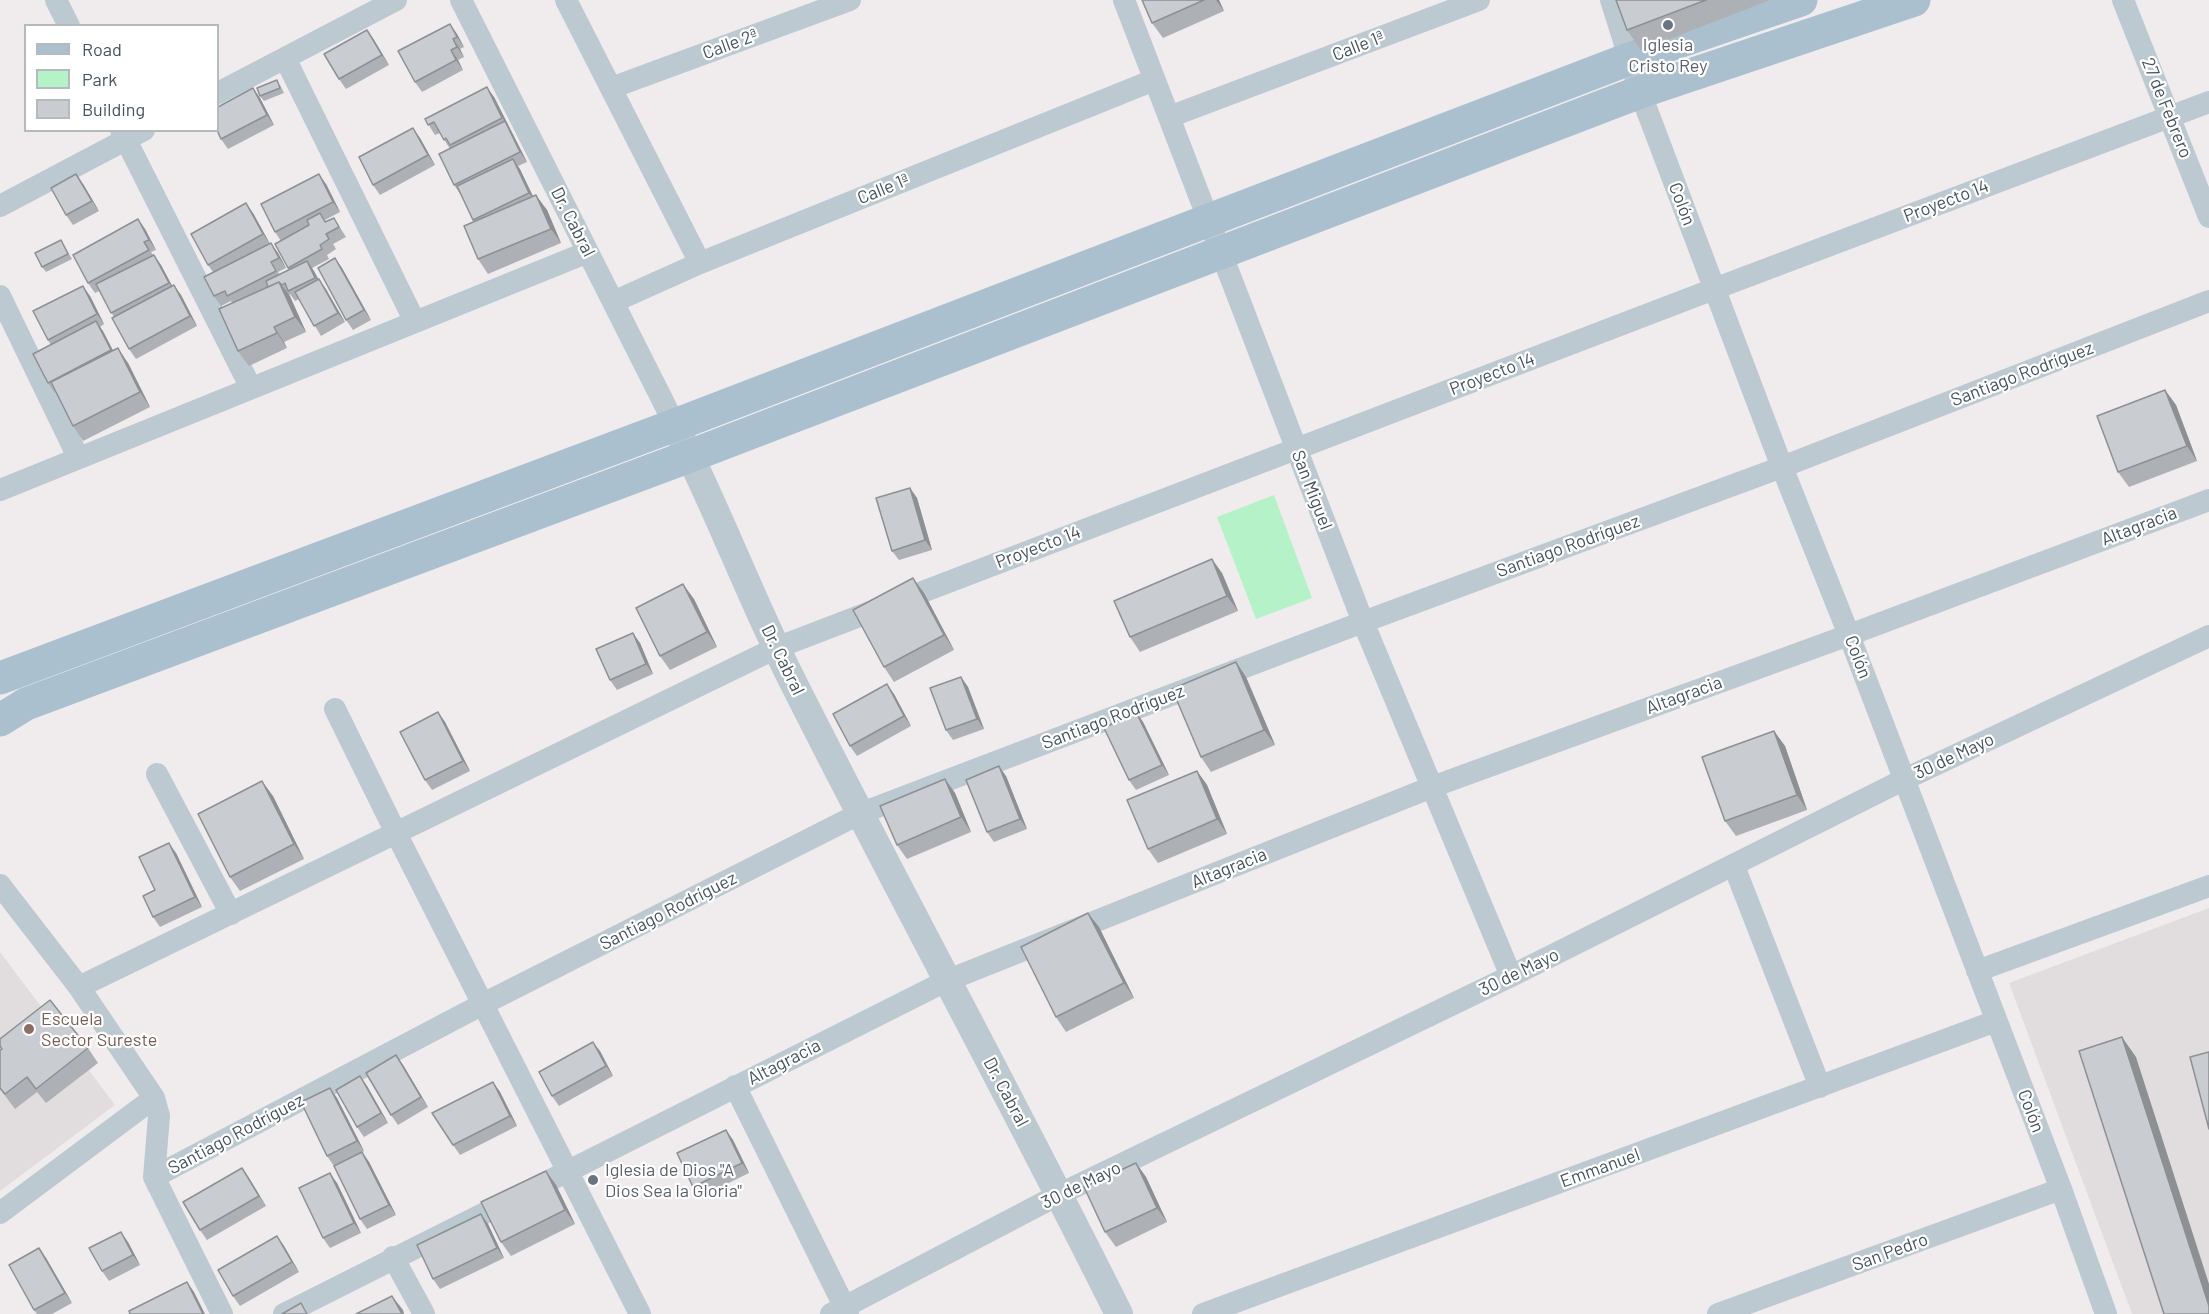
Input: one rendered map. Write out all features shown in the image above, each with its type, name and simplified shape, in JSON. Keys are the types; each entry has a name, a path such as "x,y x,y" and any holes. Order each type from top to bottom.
{"main road":[{"path":"0,678 675,425 1629,59 1801,0"},
{"path":"0,720 26,704 690,456 1640,92 1914,0"}],"street":[{"path":"56,0 68,24"},
{"path":"219,92 396,0"},
{"name":"Dr. Cabral","path":"460,0 675,425 776,648 946,981 1060,1194 1119,1314"},
{"path":"566,0 700,263"},
{"name":"Calle 2ª","path":"611,88 850,0"},
{"name":"San Miguel","path":"1124,0 1363,622 1511,976"},
{"name":"Calle 1ª","path":"1169,117 1479,0"},
{"name":"Colón","path":"1611,0 1640,92 1714,289 1782,467 1850,635 2061,1189 2106,1314"},
{"name":"27 de Febrero","path":"2123,0 2209,217"},
{"path":"285,58 415,322"},
{"name":"Calle 1ª","path":"613,302 700,263 1154,80"},
{"name":"Proyecto 14","path":"80,987 776,648 2209,102"},
{"path":"0,206 131,134 251,388"},
{"path":"0,490 588,252"},
{"path":"0,296 78,457"},
{"name":"Santiago Rodríguez","path":"154,1177 483,1004 860,814 1363,622 1782,467 2209,301"},
{"name":"Altagracia","path":"284,1314 393,1257 946,981 1432,788 1850,635 2209,500"},
{"name":"30 de Mayo","path":"841,1312 1060,1194 1511,976 1905,779 2209,636"},
{"path":"335,709 640,1314"},
{"path":"157,774 231,914"},
{"path":"1734,866 1820,1087"},
{"path":"0,885 80,987 154,1098 159,1116 154,1177 222,1314"},
{"path":"1977,971 2209,886"},
{"name":"Emmanuel","path":"1203,1314 1996,1021"},
{"path":"735,1086 841,1312"},
{"path":"0,1213 154,1098"},
{"name":"San Pedro","path":"1718,1314 2061,1189"},
{"path":"393,1257 424,1314"}],"shaded area":[{"path":"2209,908 2209,1314 2132,1314 2009,983"},
{"name":"Escuela Sector Sureste","path":"0,952 115,1105 0,1191"}],"green space":[{"path":"1274,495 1312,598 1256,619 1217,517"}],"building":[{"path":"1142,0 1204,0 1152,23"},
{"path":"1616,0 1706,0 1627,30"},
{"path":"450,24 457,37 453,39 457,47 451,50 456,60 415,82 398,51"},
{"path":"367,30 382,55 339,79 324,54"},
{"path":"277,80 280,88 260,96 257,88"},
{"path":"487,87 502,118 450,145 446,138 444,140 434,122 428,125 425,119"},
{"path":"253,88 267,115 221,139 218,132 219,106"},
{"path":"505,121 520,152 454,185 439,154"},
{"path":"413,128 428,155 373,185 359,157"},
{"path":"513,159 529,193 473,220 457,186"},
{"path":"76,174 92,201 66,215 51,188"},
{"path":"319,174 333,202 275,232 261,204"},
{"path":"536,195 551,229 478,259 464,226"},
{"path":"246,203 263,234 208,265 191,234"},
{"path":"320,213 325,222 334,218 339,227 326,234 329,239 320,245 322,249 288,268 275,244 309,225 307,220"},
{"path":"138,219 149,240 144,242 149,250 88,283 73,255"},
{"path":"61,240 68,254 42,267 35,253"},
{"path":"271,243 279,258 271,262 276,271 227,296 225,291 214,296 204,277"},
{"path":"154,255 169,283 111,313 96,284"},
{"path":"335,258 364,310 346,320 318,268"},
{"path":"307,261 315,278 288,291 285,283 282,285 279,282 268,287 266,281"},
{"path":"319,279 338,313 314,326 295,292"},
{"path":"279,282 295,317 274,327 277,333 238,351 219,309"},
{"path":"174,285 190,316 129,349 112,318"},
{"path":"83,286 97,314 48,340 33,311"},
{"path":"96,321 111,350 48,383 33,354"},
{"path":"118,348 140,392 73,426 51,382"},
{"path":"2165,390 2187,446 2118,472 2097,416"},
{"path":"910,488 925,540 892,551 876,498"},
{"path":"1212,559 1227,596 1130,637 1114,601"},
{"path":"913,578 944,635 884,667 853,610"},
{"path":"683,584 707,632 660,656 636,608"},
{"path":"633,633 646,664 610,680 596,649"},
{"path":"1236,662 1264,730 1201,757 1172,689"},
{"path":"961,677 977,719 946,730 930,688"},
{"path":"887,684 904,716 850,746 833,714"},
{"path":"438,712 463,761 425,780 400,732"},
{"path":"1136,712 1162,765 1129,780 1104,728"},
{"path":"1774,731 1797,795 1725,821 1702,757"},
{"path":"999,766 1020,819 987,832 966,780"},
{"path":"1197,771 1217,819 1148,849 1127,800"},
{"path":"945,779 961,817 897,845 880,806"},
{"path":"262,781 294,844 230,877 198,814"},
{"path":"169,843 195,897 153,917 143,896 155,890 139,857"},
{"path":"1088,913 1124,983 1056,1017 1021,947"},
{"path":"50,1000 88,1048 36,1089 27,1077 5,1094 0,1088 0,1050 2,1049 0,1039"},
{"path":"2122,1037 2209,1306 2209,1314 2164,1314 2079,1051"},
{"path":"593,1042 606,1066 552,1096 539,1072"},
{"path":"2209,1052 2209,1129 2190,1057"},
{"path":"396,1055 421,1097 391,1115 366,1073"},
{"path":"360,1076 381,1113 357,1127 336,1090"},
{"path":"493,1082 510,1116 453,1145 432,1113"},
{"path":"330,1088 357,1141 327,1156 301,1102"},
{"path":"726,1130 742,1163 693,1187 677,1153"},
{"path":"362,1152 389,1205 360,1219 334,1166"},
{"path":"1136,1163 1157,1208 1105,1232 1084,1187"},
{"path":"242,1168 259,1196 200,1230 183,1202"},
{"path":"546,1171 565,1210 501,1242 481,1202"},
{"path":"330,1173 354,1223 323,1238 299,1188"},
{"path":"481,1214 497,1248 433,1279 417,1245"},
{"path":"121,1232 133,1255 102,1271 89,1248"},
{"path":"277,1236 292,1262 233,1296 218,1270"},
{"path":"39,1248 65,1293 34,1310 9,1265"},
{"path":"187,1282 203,1314 130,1314 129,1311"},
{"path":"392,1296 402,1314 356,1314"},
{"path":"301,1303 307,1314 282,1314"}],"place":[{"name":"Iglesia Cristo Rey","path":"1668,25"},
{"name":"Escuela Sector Sureste","path":"29,1029"},
{"name":"Iglesia de Dios \"A Dios Sea la Gloria\"","path":"593,1180"}]}
